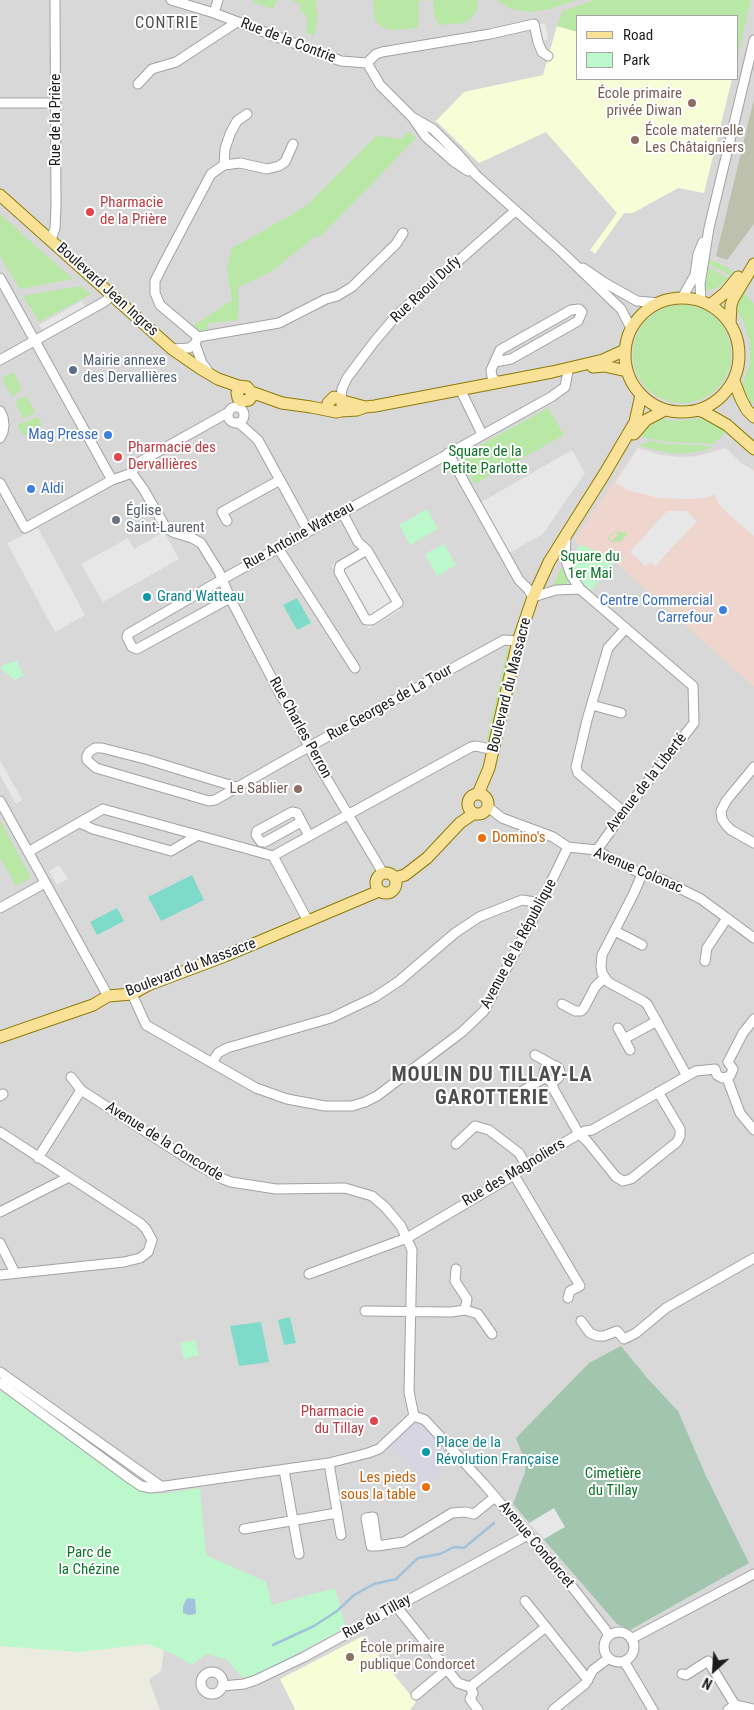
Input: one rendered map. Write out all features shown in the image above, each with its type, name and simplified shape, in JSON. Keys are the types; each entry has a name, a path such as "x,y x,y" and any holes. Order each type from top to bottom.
{"main road":[{"name":"Boulevard Jean Ingres","path":"0,195 172,349 214,376 240,405 273,400 311,407 336,403 357,410 552,372 603,360 625,350"},
{"path":"706,303 725,293 754,259"},
{"path":"730,324 732,299 754,264"},
{"path":"682,298 706,303 725,316 737,337 740,352 734,381 727,391 708,406 697,410 678,412 665,410 652,404 641,395 634,386 627,371 625,350 631,328 643,313 658,302 682,298"},
{"name":"Boulevard Jean Ingres","path":"552,372 604,366 627,371"},
{"path":"734,381 747,410 754,417"},
{"name":"Boulevard du Massacre","path":"478,794 484,782 494,750 518,641 533,597 549,562 635,422 641,395"},
{"name":"Boulevard du Massacre","path":"605,473 640,426 653,415 665,410"},
{"path":"697,410 727,425 754,449"},
{"path":"395,878 405,875 427,858 464,818 473,814 482,814 488,807 486,798 478,794 470,798 467,803 468,809 473,814"},
{"path":"390,874 395,878 397,886 394,890 387,894 379,891 376,881 379,876 390,874"},
{"name":"Boulevard du Massacre","path":"0,1037 93,1005 108,996 132,994 148,985 225,956 379,891"}],"street":[{"name":"Rue de la Prière","path":"50,240 56,220 55,0"},
{"name":"Rue de la Contrie","path":"171,0 214,13 341,61 367,63"},
{"path":"214,13 218,0"},
{"path":"138,84 152,69 176,62 237,22"},
{"path":"548,56 542,52 534,24 490,34 382,52 376,54 367,63 380,85 412,117 433,129 476,175 563,253 621,309 631,328"},
{"path":"706,303 700,284 709,228 754,40"},
{"path":"0,104 56,103"},
{"path":"224,165 224,149 230,134 237,121 247,114"},
{"path":"214,376 202,363 197,341 160,305 155,293 155,281 211,174 224,165 240,163 267,169 279,166 285,162 293,144"},
{"name":"Rue Raoul Dufy","path":"336,403 347,378 397,315 515,211"},
{"path":"682,298 695,275 698,254 709,228"},
{"path":"172,349 189,348 197,341 279,323 326,299 337,296 352,287 396,244 403,233"},
{"path":"563,253 605,283 630,297 644,302 658,302"},
{"path":"0,278 112,480"},
{"path":"0,360 104,302 113,295"},
{"path":"495,362 511,359 578,321 582,312 574,308 500,350 491,370 492,377 497,382"},
{"name":"Rue Antoine Watteau","path":"230,598 137,648 132,647 127,637 128,634 278,548 482,434 519,416 559,392 566,385 568,371"},
{"path":"460,389 482,434"},
{"path":"0,483 25,528 112,480 132,474 136,464 215,421 240,405 308,531"},
{"path":"0,411 4,425 0,438"},
{"path":"448,453 520,580 533,597 556,590 580,589"},
{"name":"Rue Charles Perron","path":"132,474 144,490 166,528 201,543 219,572 230,598 309,747 383,874"},
{"path":"227,521 222,512 280,480"},
{"path":"342,512 358,542 367,550 398,603 372,620 366,620 339,572 340,566 367,550"},
{"name":"Avenue de la Liberté","path":"566,535 565,558 571,575 580,589 693,686 694,723 624,812 597,850"},
{"path":"278,548 355,668"},
{"path":"624,812 578,773 576,767 608,648 626,628"},
{"name":"Rue Georges de La Tour","path":"236,787 102,748 95,748 87,756 87,760 96,768 209,801 215,800 504,640 518,641"},
{"path":"592,705 621,713"},
{"path":"28,852 103,809 273,856 471,747 476,746 494,750"},
{"path":"754,768 726,801 721,811 722,819 731,830 754,843"},
{"path":"0,801 108,996"},
{"name":"Avenue Colonac","path":"488,807 502,818 553,837 568,847 597,850 611,860 642,874 661,879 701,899 754,938"},
{"path":"302,822 265,842 261,842 256,834 257,831 292,812 297,813 302,822 309,836"},
{"path":"80,823 110,834 171,851 198,835"},
{"name":"Avenue de la République","path":"132,994 146,1024 256,1088 287,1099 325,1106 338,1107 364,1102 377,1096 478,1018 491,999 568,847"},
{"path":"273,856 308,921"},
{"path":"642,874 602,955 601,966 604,978 613,986 643,1001 657,1021 687,1076"},
{"path":"0,908 45,883"},
{"path":"212,1062 218,1053 226,1048 331,1018 375,998 454,933 479,917 522,900 541,903"},
{"path":"705,961 707,948 727,918"},
{"path":"615,931 642,945"},
{"path":"562,1004 575,1011 580,1011 584,1008 595,987 604,978"},
{"path":"728,1062 743,1033 754,1020"},
{"path":"624,1039 657,1021"},
{"path":"618,1028 630,1050"},
{"path":"519,1093 548,1079 557,1078 560,1074 557,1067 535,1055"},
{"path":"720,1062 728,1062 732,1066 733,1072 727,1078 719,1077 715,1070 720,1062"},
{"name":"Rue des Magnoliers","path":"310,1274 407,1238 579,1134 592,1130 696,1071 715,1070"},
{"name":"Avenue de la Concorde","path":"70,1077 81,1090 198,1166 223,1179 231,1182 285,1190 327,1187 345,1188 372,1196 385,1206 401,1226 407,1238"},
{"path":"727,1078 740,1112 754,1130"},
{"path":"548,1079 579,1134 616,1176 623,1181 631,1179 677,1142 680,1136 680,1129 658,1092"},
{"path":"38,1158 81,1090"},
{"path":"456,1144 475,1126 489,1130 519,1153 526,1165"},
{"path":"0,1132 140,1223 150,1234 152,1240 152,1245 148,1252 140,1258 124,1262 0,1275"},
{"path":"514,1175 580,1286 570,1292 568,1298"},
{"path":"0,1212 68,1177"},
{"path":"0,1383 141,1486 151,1488 162,1488 329,1463 379,1449 414,1416 410,1392 412,1250 407,1238"},
{"path":"0,1244 15,1273"},
{"path":"581,1321 590,1333 597,1336 604,1336 617,1331 624,1339 636,1333 666,1308 754,1258"},
{"path":"456,1270 455,1281 467,1299 465,1310"},
{"path":"365,1311 451,1312 465,1310 478,1314 492,1334"},
{"path":"0,1372 162,1488"},
{"name":"Avenue Condorcet","path":"414,1416 425,1420 460,1457 528,1535 606,1629 609,1636"},
{"path":"329,1463 341,1535"},
{"path":"284,1470 299,1554"},
{"path":"377,1546 404,1542 452,1513 465,1512 474,1514 495,1497"},
{"path":"244,1528 337,1513"},
{"name":"Rue du Tillay","path":"222,1686 244,1684 256,1680 304,1657 528,1535"},
{"path":"631,1639 754,1574"},
{"path":"525,1601 588,1680"},
{"path":"396,1606 458,1683 470,1687 473,1693 470,1699 478,1710"},
{"path":"470,1687 546,1627"},
{"path":"621,1633 631,1639 634,1649 629,1658 616,1662 609,1658 604,1647 609,1636 621,1633"},
{"path":"682,1674 686,1675 710,1657 731,1708 754,1709"},
{"path":"553,1710 588,1680 593,1670 609,1658"},
{"path":"624,1661 653,1710"},
{"path":"416,1695 447,1669"}],"shaded area":[{"path":"0,0 754,0 754,1710 160,1710 149,1680 161,1671 168,1620 97,1459 0,1390"},
{"path":"545,23 548,39 541,41 537,25"},
{"name":"École maternelle Les Châtaigniers","path":"557,26 576,31 576,80 732,80 704,193 678,188 633,213 624,213 595,254 590,250 617,213 546,132 479,163 436,121 464,92 543,75"},
{"path":"754,99 754,224 727,260 716,256"},
{"path":"82,301 87,310 45,335 39,325"},
{"path":"638,447 660,455 681,457 698,456 726,448 741,463 754,470 754,687 615,562 597,551 580,545 574,540"},
{"path":"638,448 660,455 681,457 698,456 726,448 741,463 754,471 754,536 722,508 715,494 708,497 691,499 659,498 630,491 615,483"},
{"path":"572,450 585,473 543,534 507,554 478,504"},
{"path":"667,511 686,511 697,521 655,566 650,562 646,567 630,552"},
{"path":"38,528 85,615 55,632 7,543"},
{"path":"164,532 179,559 103,602 81,564 128,538 134,549"},
{"path":"365,546 401,610 368,629 331,565"},
{"path":"297,598 311,623 297,630 283,605"},
{"path":"0,760 22,800 16,804 0,775"},
{"path":"59,865 68,879 57,885 49,871"},
{"path":"192,875 204,900 161,921 148,897"},
{"path":"117,908 124,921 97,935 90,922"},
{"path":"290,1317 296,1343 284,1345 278,1320"},
{"path":"261,1322 269,1362 239,1366 230,1326"},
{"name":"Place de la Révolution Française","path":"414,1416 460,1457 450,1463 419,1490 405,1475 412,1469 397,1453 391,1450 391,1447 386,1442"},
{"path":"554,1508 565,1527 544,1539 529,1523"},
{"path":"187,1598 195,1599 195,1614 183,1613 183,1606"},
{"name":"École primaire publique Condorcet","path":"363,1636 416,1702 410,1710 294,1710 280,1679"}],"green space":[{"path":"253,0 277,0 273,9 252,2"},
{"path":"291,0 316,0 317,23 313,36 307,33 308,21 306,15 300,11 301,5"},
{"path":"373,0 428,0 418,1 419,15 417,28 391,30 382,27 375,21"},
{"path":"433,0 477,0 478,9 465,23 439,25 434,14"},
{"path":"496,0 576,0 550,9 529,12 511,9"},
{"path":"594,0 751,0 739,51 739,15 576,15 576,31 557,26 563,11"},
{"path":"409,131 416,138 322,235 313,238 271,272 238,287 238,320 209,323 207,330 203,331 195,328 194,325 232,300 227,269 232,248 308,204 376,136 401,139"},
{"path":"0,214 73,279 20,289 0,256"},
{"path":"709,259 727,267 733,272 730,275 708,264"},
{"path":"707,267 728,278 717,288 705,291 703,285"},
{"path":"81,286 91,294 39,322 23,296"},
{"path":"744,292 754,304 754,401 751,404 742,386 750,363 750,342 737,309 739,299"},
{"path":"682,305 701,308 717,319 728,335 731,354 728,373 717,389 701,400 682,403 663,400 647,389 636,373 633,354 636,335 647,319 663,308"},
{"path":"13,372 22,389 12,397 2,378"},
{"path":"26,396 35,412 24,419 15,402"},
{"name":"Square de la Petite Parlotte","path":"548,408 564,435 475,484 458,457"},
{"path":"38,417 42,425 24,436 17,425"},
{"path":"701,418 711,421 726,432 714,444 668,442 641,437 647,428 660,419 680,421"},
{"path":"649,441 668,444 713,446 702,451 680,454 639,446"},
{"path":"427,509 438,529 410,545 399,525"},
{"path":"614,531 628,534 619,542 613,542 607,539 612,533 609,538 612,541 618,535"},
{"path":"444,544 456,565 437,576 425,554"},
{"name":"Square du 1er Mai","path":"580,545 597,551 615,562 591,590 582,582 574,570 573,556"},
{"path":"563,564 570,578 566,586 551,590"},
{"path":"508,647 509,652 489,739 486,742"},
{"path":"17,661 24,675 15,680 1,669 2,665"},
{"path":"0,820 31,878 16,886 0,857"},
{"path":"195,1340 199,1355 184,1359 180,1343"},
{"name":"Cimetière du Tillay","path":"621,1346 678,1411 706,1476 749,1563 630,1630 617,1624 513,1504 525,1472 526,1464 516,1438 589,1363"},
{"name":"Parc de la Chézine","path":"0,1390 143,1492 161,1494 200,1488 206,1555 266,1582 272,1605 335,1588 346,1628 252,1677 242,1677 226,1659 206,1654 192,1665 171,1653 147,1644 79,1652 0,1646"}],"waterway":[{"path":"273,1645 314,1626 337,1611 354,1595 374,1584 396,1579 418,1558 440,1554 454,1547 464,1548 494,1523"}],"place":[{"name":"École primaire privée Diwan","path":"692,103"},
{"name":"École maternelle Les Châtaigniers","path":"635,140"},
{"name":"Pharmacie de la Prière","path":"90,212"},
{"name":"Mairie annexe des Dervallières","path":"73,370"},
{"name":"Mag Presse","path":"108,435"},
{"name":"Pharmacie des Dervallières","path":"118,457"},
{"name":"Aldi","path":"31,489"},
{"name":"Église Saint-Laurent","path":"116,520"},
{"name":"Grand Watteau","path":"147,597"},
{"name":"Centre Commercial Carrefour","path":"723,610"},
{"name":"Le Sablier","path":"298,789"},
{"name":"Domino's","path":"482,838"},
{"name":"Pharmacie du Tillay","path":"374,1421"},
{"name":"Place de la Révolution Française","path":"426,1452"},
{"name":"Les pieds sous la table","path":"426,1487"},
{"name":"École primaire publique Condorcet","path":"350,1657"}],"district":[{"name":"CONTRIE","path":"167,24"},
{"name":"MOULIN DU TILLAY-LA GAROTTERIE","path":"492,1088"}]}
